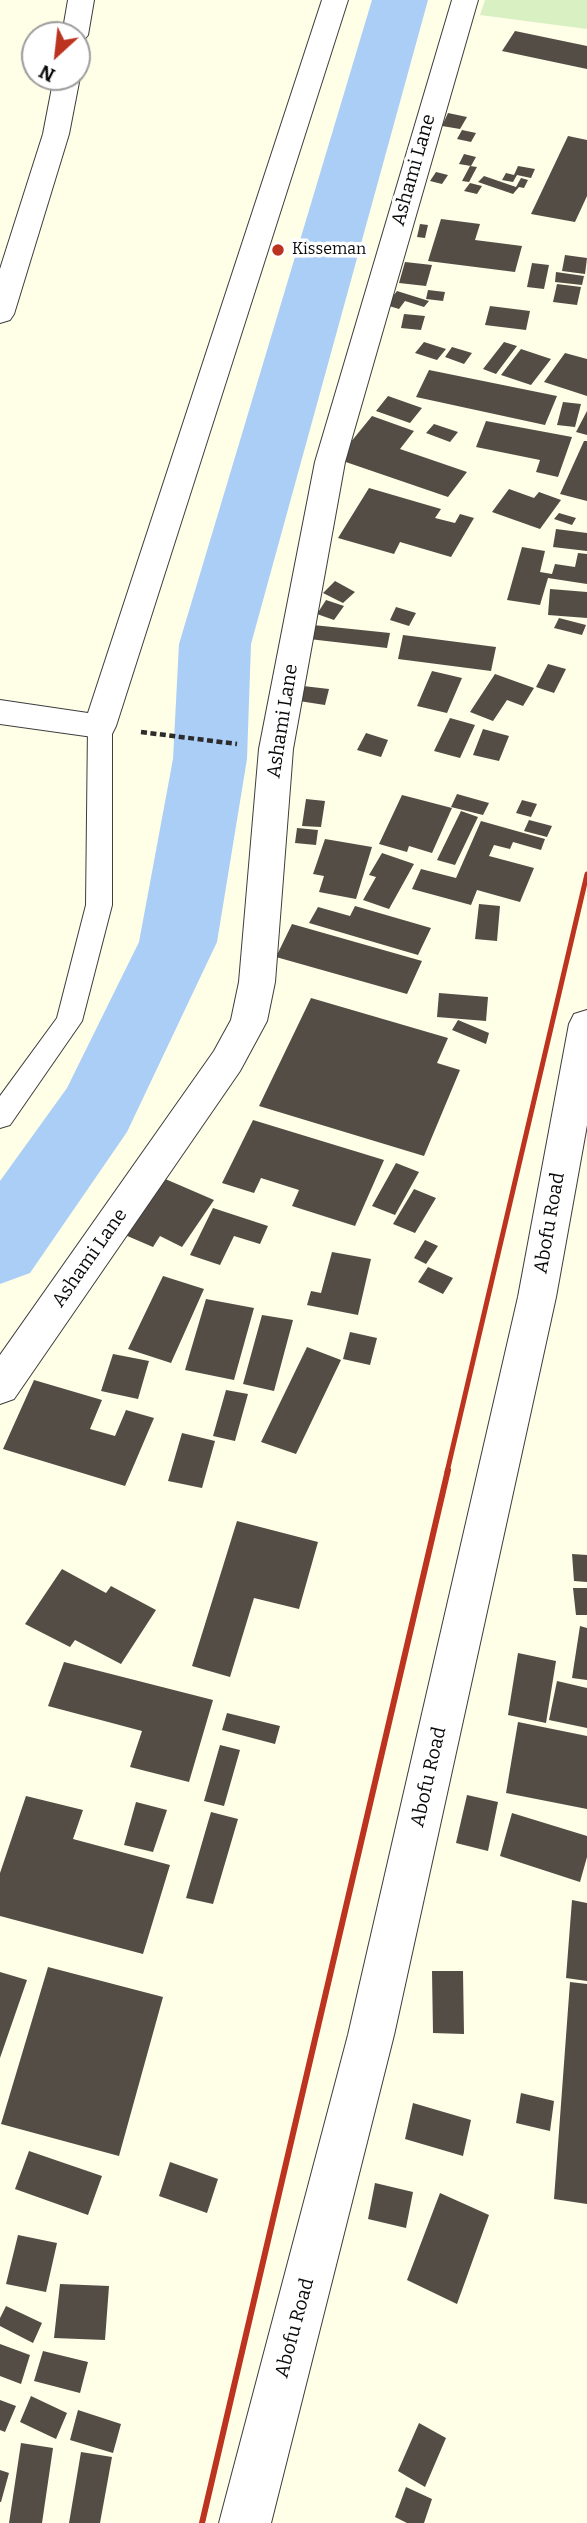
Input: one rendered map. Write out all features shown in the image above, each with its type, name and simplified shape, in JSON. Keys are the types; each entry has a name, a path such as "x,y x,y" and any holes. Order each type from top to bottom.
{"street":[{"path":"77,21 81,0"},
{"path":"0,712 100,726 335,0"},
{"name":"Ashami Lane","path":"0,1387 226,1061 249,1021 257,982 276,749 330,462 465,0"},
{"path":"0,314 56,134 64,91"},
{"name":"Abofu Road","path":"245,2523 371,2035 537,1297 587,1024"}],"lane":[{"path":"0,1117 69,1021 99,905 100,726"}],"path":[{"path":"100,726 276,749"}],"green space":[{"path":"485,0 587,0 587,29 480,15"}],"building":[{"path":"515,31 587,46 587,69 502,51"},
{"path":"448,113 467,117 460,129 442,126"},
{"path":"462,130 476,133 471,142 457,139"},
{"path":"568,136 587,140 587,196 575,222 531,214"},
{"path":"464,154 476,157 471,166 459,164"},
{"path":"470,166 477,167 469,182 462,181"},
{"path":"518,166 535,169 531,178 517,175 513,182 502,180 506,173 514,175"},
{"path":"436,172 448,175 442,184 430,181"},
{"path":"484,176 516,187 521,178 528,180 524,188 519,187 513,194 478,182"},
{"path":"470,183 482,186 477,194 464,191"},
{"path":"441,219 480,224 475,240 522,246 515,272 428,261"},
{"path":"420,224 428,225 425,238 417,237"},
{"path":"565,255 587,258 585,274 562,271"},
{"path":"405,262 432,265 426,286 399,283"},
{"path":"532,263 549,265 544,289 527,287"},
{"path":"556,272 584,276 582,285 555,282"},
{"path":"557,284 581,287 577,305 553,302"},
{"path":"428,290 445,292 443,301 426,299"},
{"path":"397,291 429,301 424,307 405,301 399,309 386,305"},
{"path":"490,306 530,311 526,330 485,325"},
{"path":"404,314 425,316 421,330 401,328"},
{"path":"424,342 446,349 437,360 415,353"},
{"path":"504,342 517,346 496,374 483,369"},
{"path":"452,347 472,353 464,364 445,357"},
{"path":"521,349 551,359 531,385 501,375"},
{"path":"565,353 587,359 587,396 544,382"},
{"path":"429,370 557,396 545,425 416,397"},
{"path":"388,396 422,408 410,423 376,411"},
{"path":"563,402 581,404 575,427 557,425"},
{"path":"587,411 587,435 576,432"},
{"path":"372,416 414,431 400,449 467,472 448,497 337,459"},
{"path":"486,421 572,437 558,477 536,472 540,460 476,447"},
{"path":"434,424 458,432 450,442 426,433"},
{"path":"584,441 587,441 587,501 560,494"},
{"path":"369,488 441,509 435,518 455,523 460,514 474,518 451,557 400,542 394,554 338,538"},
{"path":"509,489 534,498 539,492 561,500 540,529 492,512"},
{"path":"559,513 576,518 572,525 554,519"},
{"path":"556,529 587,533 587,551 553,547"},
{"path":"522,547 545,551 540,572 552,574 555,564 575,567 578,553 587,554 587,584 548,578 540,605 507,600"},
{"path":"335,581 355,592 343,603 323,593"},
{"path":"550,589 587,592 587,618 548,615"},
{"path":"326,600 344,606 334,620 317,614"},
{"path":"396,607 416,613 409,626 390,620"},
{"path":"559,618 586,625 582,635 554,628"},
{"path":"313,625 390,633 387,648 309,639"},
{"path":"403,635 496,647 491,671 398,659"},
{"path":"548,664 566,669 554,693 536,687"},
{"path":"432,671 462,678 447,713 417,706"},
{"path":"495,674 534,688 523,706 507,700 493,721 470,712"},
{"path":"303,686 329,689 325,705 299,701"},
{"path":"450,718 475,725 460,758 434,751"},
{"path":"483,729 509,736 499,761 473,755"},
{"path":"366,733 388,740 381,757 357,750"},
{"path":"457,794 489,803 483,815 451,807"},
{"path":"402,795 452,808 432,853 409,846 407,852 379,844"},
{"path":"306,799 325,801 321,827 302,826"},
{"path":"522,800 537,804 531,817 516,813"},
{"path":"461,811 478,817 455,865 437,860"},
{"path":"529,820 552,826 547,837 524,831"},
{"path":"481,821 545,839 541,850 513,842 510,849 494,845 489,856 534,868 520,902 477,890 471,905 412,889 421,869 456,878"},
{"path":"297,828 318,830 316,845 295,843"},
{"path":"325,839 372,847 356,899 319,892 324,876 313,874"},
{"path":"382,853 414,864 389,909 363,900 376,877 369,875"},
{"path":"479,904 500,906 497,941 475,939"},
{"path":"355,906 431,928 418,955 309,923 318,907 350,916"},
{"path":"292,924 422,961 407,994 276,957"},
{"path":"439,993 488,997 486,1021 437,1017"},
{"path":"311,998 448,1038 437,1063 460,1070 424,1156 259,1106"},
{"path":"458,1020 489,1033 486,1044 452,1030"},
{"path":"253,1120 384,1160 355,1226 292,1206 299,1190 261,1178 254,1193 222,1183"},
{"path":"396,1163 419,1172 395,1215 372,1206"},
{"path":"163,1178 214,1200 182,1247 160,1236 153,1247 125,1235"},
{"path":"414,1189 436,1198 415,1233 393,1224"},
{"path":"213,1208 268,1226 260,1244 234,1236 220,1265 190,1255"},
{"path":"425,1240 438,1246 426,1264 414,1258"},
{"path":"332,1252 371,1259 358,1315 307,1305 311,1291 321,1293"},
{"path":"428,1267 453,1278 443,1294 418,1282"},
{"path":"163,1276 204,1289 171,1363 128,1349"},
{"path":"206,1299 254,1308 234,1380 185,1370"},
{"path":"262,1315 293,1320 274,1391 243,1384"},
{"path":"350,1332 377,1338 370,1365 343,1359"},
{"path":"307,1347 341,1360 296,1454 261,1442"},
{"path":"113,1354 149,1361 138,1399 101,1391"},
{"path":"34,1380 102,1400 90,1429 115,1436 126,1410 154,1418 125,1486 3,1449"},
{"path":"226,1390 248,1394 235,1441 213,1436"},
{"path":"182,1433 215,1441 202,1488 168,1481"},
{"path":"237,1521 318,1542 299,1609 254,1598 230,1677 192,1666"},
{"path":"572,1554 587,1555 587,1582 574,1581"},
{"path":"62,1569 106,1593 111,1586 156,1610 121,1664 75,1640 70,1647 25,1624"},
{"path":"573,1588 587,1588 587,1615 576,1615"},
{"path":"580,1626 587,1628 587,1680 572,1678"},
{"path":"518,1653 556,1661 546,1723 508,1715"},
{"path":"64,1662 213,1700 189,1782 130,1767 142,1731 48,1706"},
{"path":"557,1681 587,1688 587,1728 549,1720"},
{"path":"227,1713 280,1726 275,1744 222,1730"},
{"path":"518,1722 587,1736 587,1809 506,1793"},
{"path":"220,1745 240,1750 224,1806 204,1801"},
{"path":"467,1795 498,1802 488,1851 456,1843"},
{"path":"26,1796 83,1810 73,1839 170,1865 143,1954 0,1916 0,1873"},
{"path":"136,1802 167,1810 153,1852 124,1845"},
{"path":"211,1812 238,1819 213,1904 186,1898"},
{"path":"512,1813 587,1836 587,1857 580,1882 500,1856"},
{"path":"572,1900 587,1903 587,1981 566,1978"},
{"path":"48,1967 163,1997 119,2156 1,2124"},
{"path":"432,1971 463,1971 464,2034 433,2033"},
{"path":"0,1972 27,1980 0,2058"},
{"path":"570,1982 587,1984 587,2204 554,2199"},
{"path":"521,2093 554,2101 550,2131 516,2123"},
{"path":"413,2103 471,2120 463,2156 405,2139"},
{"path":"29,2151 102,2176 88,2215 15,2189"},
{"path":"170,2162 218,2179 207,2213 159,2196"},
{"path":"375,2183 413,2192 406,2228 368,2219"},
{"path":"440,2193 489,2215 457,2304 407,2280"},
{"path":"18,2235 57,2243 46,2292 6,2284"},
{"path":"60,2284 109,2286 105,2340 54,2338"},
{"path":"6,2306 42,2323 33,2343 0,2326 0,2318"},
{"path":"0,2344 30,2355 21,2384 0,2376"},
{"path":"43,2351 88,2362 80,2393 34,2381"},
{"path":"31,2396 67,2413 56,2439 20,2422"},
{"path":"0,2400 16,2406 5,2432 0,2430"},
{"path":"78,2410 121,2424 113,2453 70,2440"},
{"path":"419,2423 446,2438 425,2487 398,2471"},
{"path":"21,2443 53,2448 42,2523 9,2523"},
{"path":"81,2452 112,2457 100,2523 69,2523"},
{"path":"0,2470 9,2473 1,2502 0,2502"},
{"path":"406,2487 432,2499 424,2523 407,2523 395,2517"}],"waterway":[{"path":"0,1248 98,1109 178,942 210,759 215,644 400,0"}],"railway":[{"path":"447,1472 587,874"},
{"path":"202,2523 448,1470"}],"place":[{"name":"Kisseman","path":"278,250"}]}
